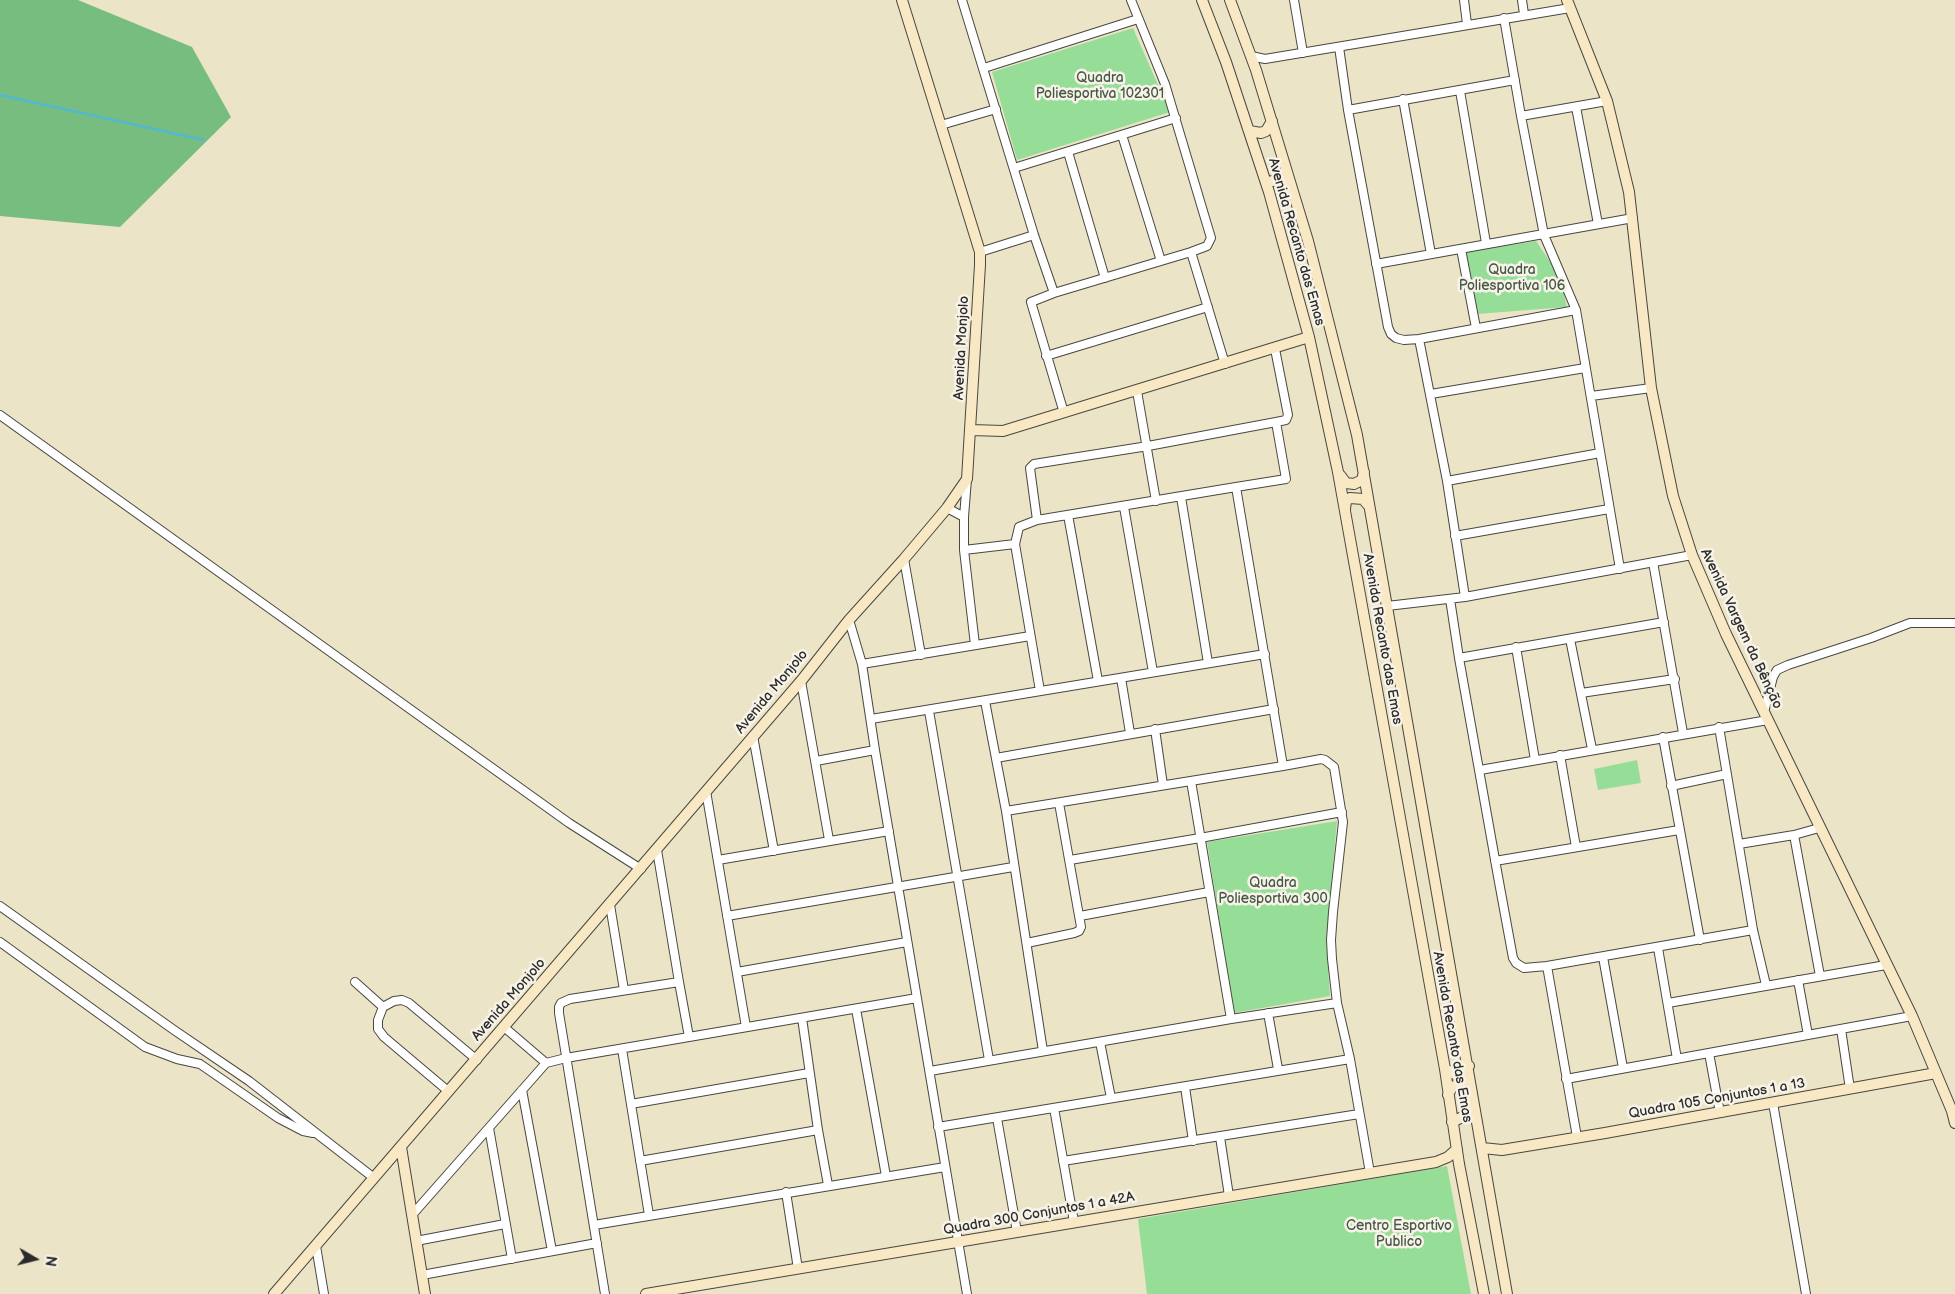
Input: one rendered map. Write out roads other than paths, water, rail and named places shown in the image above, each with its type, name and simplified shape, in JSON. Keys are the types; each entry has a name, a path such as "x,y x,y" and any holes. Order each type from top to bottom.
{"street":[{"name":"Avenida Monjolo","path":"274,1294 641,869 801,681 849,620 947,508 967,480 980,252 902,0"},
{"path":"962,0 1054,294"},
{"path":"1064,413 1031,302 1191,252 1207,246 1211,238 1165,84 1131,0"},
{"name":"Avenida Recanto das Emas","path":"1202,0 1250,131 1309,337 1338,472 1445,1069 1456,1149 1484,1294"},
{"name":"Avenida Recanto das Emas","path":"1230,0 1256,70 1308,241 1357,435 1469,1066 1507,1294"},
{"path":"1294,0 1303,53"},
{"path":"1464,0 1467,24"},
{"path":"1522,0 1524,14"},
{"path":"1251,56 1265,59 1303,53 1504,18 1568,4"},
{"name":"Avenida Vargem da Bênção","path":"1568,4 1607,101 1628,192 1633,218 1651,388 1673,496 1692,555 1726,634 1912,1016 1953,1111 1955,1123"},
{"path":"1504,18 1544,235 1576,310 1620,569"},
{"path":"984,68 1138,19"},
{"path":"1338,47 1376,264 1391,334 1396,338 1404,340 1419,339 1576,310"},
{"path":"1256,70 1265,59"},
{"path":"1348,110 1515,80"},
{"path":"1460,91 1486,243"},
{"path":"1403,99 1431,254"},
{"path":"1521,116 1607,101"},
{"path":"1576,107 1598,224"},
{"path":"941,125 996,109"},
{"path":"1014,168 1176,118"},
{"path":"1250,131 1261,134 1266,131 1272,121"},
{"path":"1122,135 1161,261"},
{"path":"1068,152 1106,278"},
{"path":"1266,184 1279,179 1290,183"},
{"path":"1376,264 1633,218"},
{"path":"980,252 1034,235"},
{"path":"1461,249 1476,328"},
{"path":"1191,252 1225,364"},
{"path":"1046,356 1208,307"},
{"path":"971,430 1003,431 1309,337"},
{"path":"1419,339 1447,481 1465,597"},
{"path":"1037,520 1030,468 1032,464 1148,446 1284,421 1288,415 1275,349"},
{"path":"1431,394 1585,368"},
{"path":"1591,396 1651,388"},
{"path":"1137,391 1156,501"},
{"path":"0,415 569,823 641,869"},
{"path":"1040,691 1015,544 1019,527 1037,520 1286,479 1276,422"},
{"path":"1447,481 1600,453"},
{"path":"1338,472 1343,482 1349,484 1360,481 1364,472"},
{"path":"967,480 964,550 975,645"},
{"path":"1236,487 1284,766"},
{"path":"1181,497 1208,664"},
{"path":"1344,511 1346,502 1350,498 1363,499 1368,505"},
{"path":"1124,507 1153,672"},
{"path":"947,508 964,517"},
{"path":"1455,536 1609,509"},
{"path":"1068,515 1098,681"},
{"path":"964,550 1015,544"},
{"path":"1386,606 1465,597 1692,555"},
{"path":"904,559 921,655"},
{"path":"1653,562 1683,734"},
{"path":"1450,599 1513,958 1518,965 1524,968 1546,966 1753,930"},
{"path":"849,620 862,664 967,1294"},
{"path":"1459,658 1664,622"},
{"path":"1480,770 1683,734 1766,716 1773,678 1777,670 1910,623 1955,623"},
{"path":"862,664 1030,636"},
{"path":"1570,639 1592,749"},
{"path":"1516,648 1535,760"},
{"path":"871,719 929,711 1265,654"},
{"path":"1121,678 1130,733"},
{"path":"1581,693 1674,680"},
{"path":"801,681 829,840"},
{"path":"985,701 1006,811 1013,867 1027,943 1043,1051"},
{"path":"996,758 1274,709"},
{"path":"929,711 989,1060"},
{"path":"1719,727 1753,930 1766,985"},
{"path":"1155,729 1163,785"},
{"path":"753,736 774,851"},
{"path":"1663,737 1678,830 1700,940"},
{"path":"816,761 875,750"},
{"path":"1560,756 1576,847"},
{"path":"1006,811 1321,759 1332,764 1342,812 1342,831 1331,940 1337,1003 1350,1059 1370,1173"},
{"path":"1671,786 1726,774"},
{"path":"1191,781 1231,1019"},
{"path":"706,791 746,1028"},
{"path":"1027,943 1079,930 1081,927 1059,803"},
{"path":"1070,860 1342,812"},
{"path":"1739,844 1794,835 1820,828"},
{"path":"1495,861 1678,830"},
{"path":"718,860 889,831"},
{"path":"1794,835 1820,976"},
{"path":"657,850 689,1037"},
{"path":"727,916 1013,867"},
{"path":"1080,916 1209,892"},
{"path":"610,905 624,990"},
{"path":"0,906 249,1081 374,1178"},
{"path":"0,942 145,1047 200,1064 278,1118 302,1131 314,1133"},
{"path":"737,972 907,942"},
{"path":"1658,948 1677,1059"},
{"path":"1603,957 1623,1068"},
{"path":"1668,1003 1886,965"},
{"path":"1546,966 1577,1137"},
{"path":"1798,980 1808,1035"},
{"path":"355,982 383,1007"},
{"path":"605,1294 559,1014 561,1003 570,999 679,982"},
{"path":"412,1215 546,1063 917,998"},
{"path":"448,1091 384,1037 378,1029 378,1020 383,1007 394,1001 402,1000 409,1003 477,1060"},
{"path":"930,1071 1231,1019 1337,1003"},
{"path":"856,1008 886,1176"},
{"path":"1268,1013 1278,1070"},
{"path":"1566,1079 1912,1016"},
{"path":"802,1018 809,1074 828,1185"},
{"path":"504,1026 546,1063"},
{"path":"1841,1029 1850,1089"},
{"path":"1100,1042 1111,1098"},
{"path":"622,1049 649,1215"},
{"path":"1709,1053 1720,1113"},
{"path":"938,1127 1350,1059"},
{"path":"1445,1069 1454,1074 1460,1074 1469,1066"},
{"name":"Quadra 105 Conjuntos 1 a 13","path":"1483,1153 1720,1113 1936,1073"},
{"path":"631,1104 809,1074"},
{"path":"1448,1095 1452,1087 1461,1084 1466,1086 1472,1093"},
{"path":"1185,1087 1193,1141"},
{"path":"522,1090 552,1251"},
{"path":"1773,1103 1806,1294"},
{"path":"1054,1108 1074,1222"},
{"path":"1452,1122 1475,1110"},
{"path":"1063,1161 1359,1114"},
{"path":"997,1118 1017,1232"},
{"path":"489,1128 512,1259"},
{"path":"640,1161 818,1130"},
{"path":"1220,1137 1229,1196"},
{"path":"401,1147 425,1294"},
{"name":"Quadra 300 Conjuntos 1 a 42A","path":"646,1294 1436,1162 1448,1157 1456,1149"},
{"name":"Quadra 300 Conjuntos 1 a 42A","path":"1436,1162 1459,1164"},
{"path":"594,1225 945,1166"},
{"path":"786,1192 798,1269"},
{"path":"416,1241 505,1224"},
{"path":"422,1275 597,1243"},
{"path":"316,1246 324,1294"}],"waterway":[{"path":"0,95 204,140"}],"park label":[{"name":"Quadra Poliesportiva 102301","path":"1100,86"},
{"name":"Quadra Poliesportiva 106","path":"1512,278"},
{"name":"Quadra Poliesportiva 300","path":"1273,892"},
{"name":"Centro Esportivo Publico","path":"1399,1234"}]}
